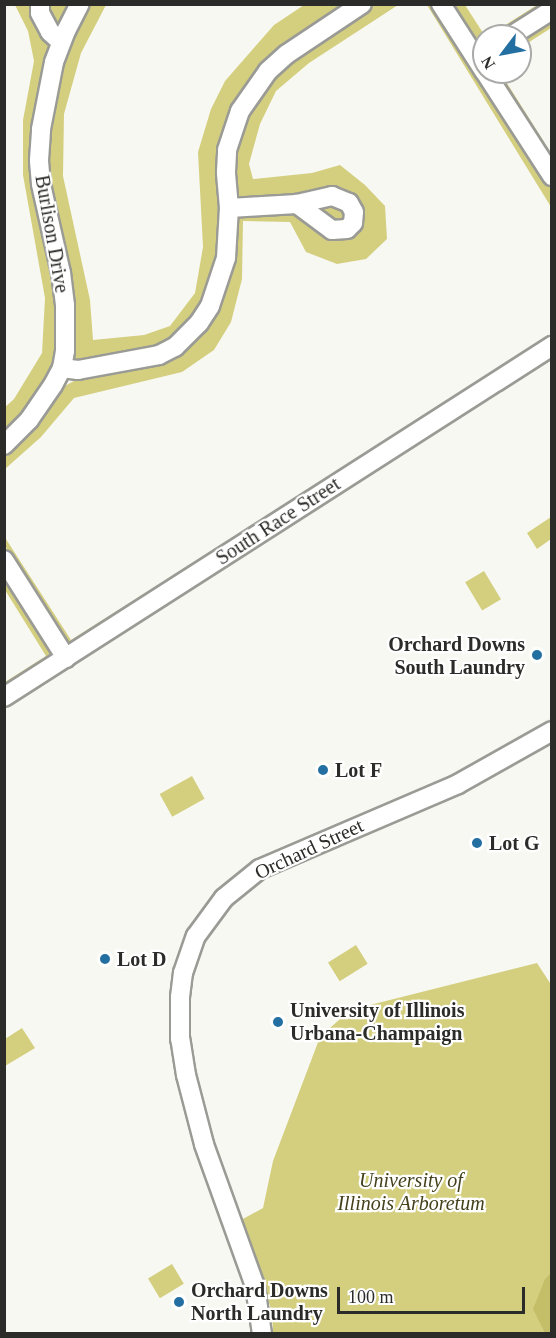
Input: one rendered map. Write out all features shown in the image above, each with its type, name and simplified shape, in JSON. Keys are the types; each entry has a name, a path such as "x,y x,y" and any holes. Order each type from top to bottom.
{"street":[{"path":"40,4 40,13 50,32 61,42"},
{"name":"Burlison Drive","path":"4,446 29,420 62,368 65,351 65,305 39,160 45,100 61,42 80,4"},
{"path":"62,368 78,370 159,355 187,337 210,306 220,281 226,258 229,208 227,150 232,131 254,89 287,54 362,4"},
{"path":"441,4 472,49"},
{"path":"530,24 552,10"},
{"path":"494,84 552,176"},
{"path":"229,208 297,204"},
{"name":"South Race Street","path":"4,697 552,346"},
{"path":"4,560 66,658"},
{"name":"Orchard Street","path":"262,1334 255,1287 204,1144 186,1075 179,1022 180,997 183,973 196,936 224,898 260,869 458,784 552,731"}],"green space":[{"path":"15,5 36,5 50,41 51,52 39,108 62,335 50,381 5,442 4,408 14,399 42,353 45,298 23,175 23,120 34,61 28,31"},
{"path":"45,5 76,5 63,26 55,28"},
{"path":"86,5 106,5 81,53 64,114 63,176 90,300 93,340 144,335 170,326 195,293 203,247 198,152 211,109 225,81 274,25 304,5 353,5 241,99 223,229 208,302 169,341 152,350 83,364 75,361 73,354 74,310 52,215 46,148 48,112 70,38"},
{"path":"370,5 398,5 309,63 276,91 260,124 249,164 253,179 312,173 340,165 365,185 385,206 387,239 366,259 337,264 306,252 290,222 243,221 242,279 231,322 214,350 182,372 74,398 41,437 5,469 4,453 63,387 85,375 170,357 191,344 206,323 235,215 297,212 329,236 338,239 348,238 361,229 362,213 356,203 233,199 232,155 247,107 279,69"},
{"path":"427,5 435,5 472,63 472,78"},
{"path":"448,5 465,5 477,24 472,24 472,39"},
{"path":"537,5 551,5 522,24 507,24"},
{"path":"551,16 551,28 532,40 532,28"},
{"path":"475,84 485,84 551,187 551,207"},
{"path":"501,84 508,84 551,153 551,164"},
{"path":"341,202 350,215 339,227 312,206"},
{"path":"551,336 551,341 72,646 62,638 5,546 4,536 71,640"},
{"path":"551,517 551,539 537,549 527,533"},
{"path":"484,571 501,599 482,611 465,582"},
{"path":"4,577 47,645 50,654 48,659 5,689 5,682 46,656 5,590"},
{"path":"192,776 205,799 172,817 160,794"},
{"path":"356,945 368,964 340,981 328,962"},
{"name":"University of Illinois Arboretum","path":"537,963 552,986 551,1333 273,1333 272,1312 241,1220 263,1208 273,1161 320,1037 350,1010"},
{"path":"22,1028 35,1048 5,1066 5,1039"},
{"path":"172,1264 184,1284 160,1298 148,1278"}],"shaded area":[{"path":"551,1273 551,1333 545,1333 533,1309 545,1279"}],"place":[{"name":"Orchard Downs South Laundry","path":"537,655"},
{"name":"Lot F","path":"323,770"},
{"name":"Lot G","path":"477,843"},
{"name":"Lot D","path":"105,959"},
{"name":"University of Illinois Urbana-Champaign","path":"278,1022"},
{"name":"Orchard Downs North Laundry","path":"179,1302"}]}
